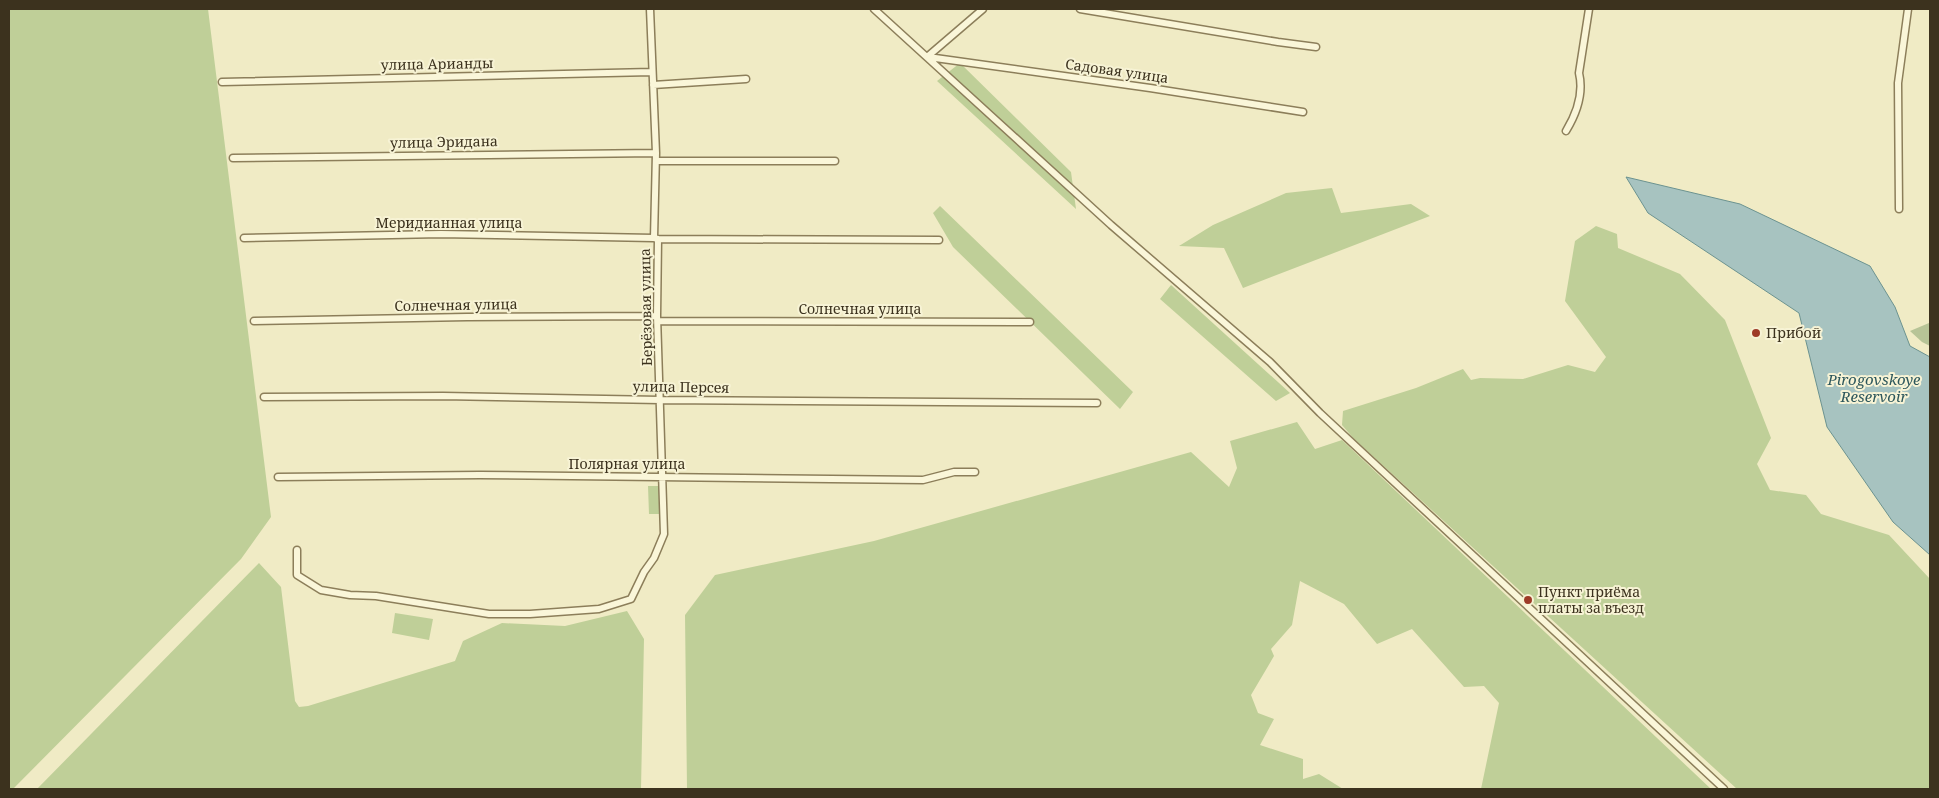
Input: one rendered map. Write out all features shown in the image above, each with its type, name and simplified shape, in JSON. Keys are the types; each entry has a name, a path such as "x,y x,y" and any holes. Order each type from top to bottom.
{"street":[{"name":"Берёзовая улица","path":"298,550 297,575 321,590 350,595 376,596 489,614 530,614 599,609 631,599 644,572 654,558 664,534 656,239 656,153 650,9"},
{"path":"874,9 1110,225 1270,362 1327,420 1724,789"},
{"path":"927,57 983,9"},
{"path":"1080,9 1269,41 1316,47"},
{"path":"1566,131 1578,109 1581,81 1579,73 1589,9"},
{"path":"1899,209 1898,83 1908,9"},
{"name":"Садовая улица","path":"927,57 1150,88 1304,112"},
{"name":"улица Арианды","path":"222,82 652,72"},
{"path":"653,85 746,79"},
{"name":"улица Эридана","path":"233,158 656,153"},
{"path":"656,161 835,161"},
{"name":"Меридианная улица","path":"244,238 440,234 656,239 939,240"},
{"name":"Солнечная улица","path":"254,321 467,316 1030,322"},
{"name":"улица Персея","path":"264,397 443,396 660,400 1097,403"},
{"name":"Полярная улица","path":"278,477 470,475 924,480 954,472 975,472"}],"green space":[{"path":"9,9 208,9 271,517 241,559 13,789 9,789"},
{"path":"960,63 1071,172 1076,209 937,81"},
{"path":"1332,188 1341,213 1411,204 1430,216 1243,288 1224,248 1179,246 1213,225 1286,193"},
{"path":"940,206 1133,392 1120,409 953,247 933,213"},
{"path":"1596,226 1617,234 1618,248 1680,274 1725,320 1771,438 1757,464 1770,490 1806,495 1821,514 1889,535 1930,579 1930,789 1737,789 1354,439 1342,425 1343,411 1416,388 1463,369 1471,380 1480,378 1523,379 1568,365 1595,372 1606,357 1565,301 1575,241"},
{"path":"1171,285 1290,393 1276,401 1160,299"},
{"path":"1930,323 1930,346 1922,342 1910,331"},
{"path":"1297,422 1315,449 1342,440 1711,789 1481,789 1499,703 1484,686 1464,687 1412,629 1377,644 1344,604 1300,581 1292,625 1271,649 1274,656 1251,695 1258,713 1274,719 1260,745 1303,759 1303,779 1319,774 1343,789 687,789 685,615 715,575 874,541 1191,452 1229,487 1237,468 1230,441"},
{"path":"648,486 659,486 659,514 649,514"},
{"path":"259,563 281,587 295,701 299,707 308,706 455,661 463,641 502,623 565,626 627,611 644,639 641,789 37,789"},
{"path":"395,613 433,619 429,640 392,633"}],"water":[{"name":"Pirogovskoye Reservoir","path":"1626,177 1740,204 1870,266 1895,307 1910,346 1930,357 1930,555 1893,522 1827,427 1799,313 1648,213"}],"place":[{"name":"Прибой","path":"1756,333"},
{"name":"Пункт приёма платы за въезд","path":"1528,600"}]}
